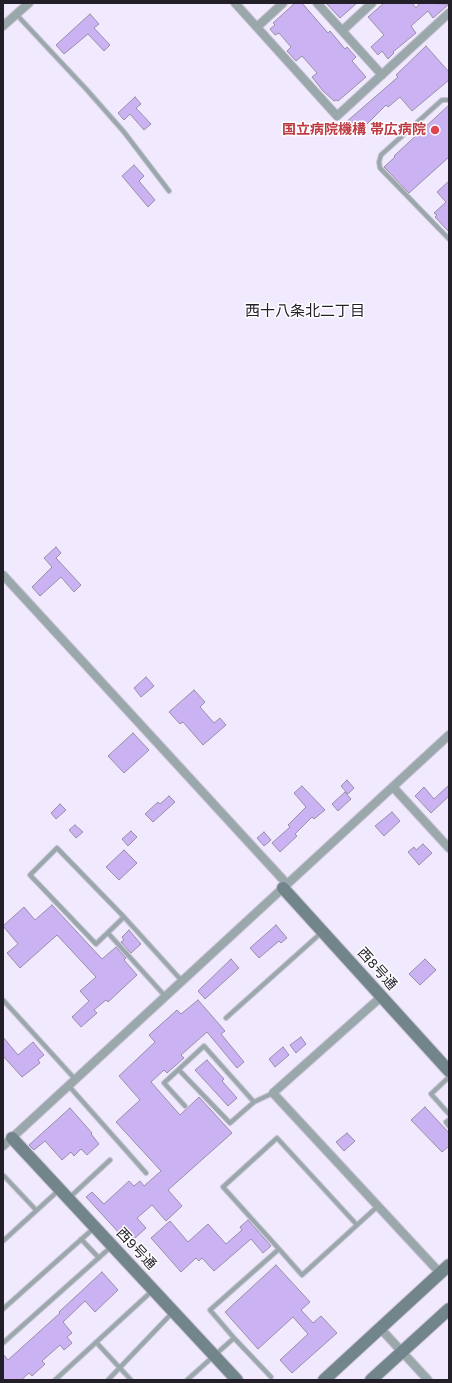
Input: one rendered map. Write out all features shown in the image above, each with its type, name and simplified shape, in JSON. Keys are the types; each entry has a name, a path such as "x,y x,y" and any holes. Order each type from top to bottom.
{"street":[{"path":"3,26 29,3"},
{"path":"234,3 337,116 449,13"},
{"path":"257,27 283,3"},
{"path":"317,3 343,30 382,75"},
{"path":"343,30 372,3"},
{"path":"3,575 285,886"},
{"path":"3,1146 449,735"},
{"path":"393,787 449,848"},
{"name":"西8号通","path":"285,886 322,932 449,1071"},
{"path":"324,1380 445,1269 378,1206 273,1093 381,997"},
{"name":"西9号通","path":"12,1138 237,1380"},
{"path":"371,1380 449,1308"},
{"path":"380,1328 428,1380"}],"lane":[{"path":"16,14 88,90 124,132 169,191"},
{"path":"449,100 442,100 381,154 379,162 380,168 449,239"},
{"path":"124,917 96,944 30,874 57,848 124,917 182,981"},
{"path":"226,1018 322,932"},
{"path":"108,933 165,996"},
{"path":"3,1000 146,1173"},
{"path":"185,1106 164,1083 204,1046 254,1102"},
{"path":"179,1070 230,1123 254,1102 273,1093"},
{"path":"449,1077 431,1094 449,1114"},
{"path":"449,1120 446,1122 449,1126"},
{"path":"357,1225 277,1138 223,1187 302,1275 378,1206"},
{"path":"69,1199 110,1160"},
{"path":"4,1176 36,1210"},
{"path":"3,1240 60,1189"},
{"path":"3,1309 95,1226"},
{"path":"81,1239 99,1258"},
{"path":"3,1343 112,1245"},
{"path":"271,1377 210,1310 279,1250"},
{"path":"55,1380 153,1289"},
{"path":"108,1380 173,1311"},
{"path":"187,1380 192,1378 234,1338"},
{"path":"96,1342 131,1380"}],"building":[{"path":"295,3 302,3 328,33 330,31 345,49 347,47 356,57 352,61 366,77 338,101 334,101 323,91 312,77 317,73 302,56 296,61 287,51 291,47 279,33 275,35 270,29 275,25 273,23"},
{"path":"326,3 357,3 340,18"},
{"path":"384,3 412,3 416,8 420,3 449,4 433,18 428,11 411,26 416,33 393,52 394,53 388,59 382,51 378,55 371,47 384,35 368,17"},
{"path":"90,14 99,24 94,28 110,45 104,51 88,34 64,54 56,45"},
{"path":"426,46 449,72 449,80 412,111 400,97 388,107 386,105 362,129 360,126 353,132 345,123 398,77 396,75"},
{"path":"135,97 141,104 136,108 151,124 144,130 130,114 124,120 118,113"},
{"name":"国立病院機構 帯広病院","path":"449,105 449,157 409,193 384,167"},
{"path":"134,165 144,176 139,181 155,200 148,207 122,176"},
{"path":"449,181 449,232 435,217 437,215 434,213 446,202 437,192"},
{"path":"56,547 61,553 56,558 81,585 74,592 61,577 40,596 32,587 52,567 44,558"},
{"path":"146,677 154,686 141,697 134,688"},
{"path":"194,690 205,702 200,707 214,723 220,718 226,725 203,745 183,722 180,724 169,712"},
{"path":"133,733 149,750 124,773 108,756"},
{"path":"347,780 354,788 348,794 341,786"},
{"path":"449,785 449,796 431,813 415,796 424,787 434,799"},
{"path":"302,786 325,810 314,819 312,817 295,834 297,836 280,852 272,843 290,827 288,825 306,807 294,793"},
{"path":"345,792 351,799 338,811 332,804"},
{"path":"169,796 175,802 153,822 145,814 158,802 160,804"},
{"path":"60,804 66,810 56,819 51,813"},
{"path":"392,812 400,821 384,836 375,826"},
{"path":"75,825 83,832 76,838 69,830"},
{"path":"131,831 137,837 128,846 122,839"},
{"path":"264,832 271,840 264,846 257,838"},
{"path":"423,844 432,853 419,865 408,852 414,847 416,850"},
{"path":"124,850 137,863 119,880 106,867"},
{"path":"52,905 102,959 116,947 126,958 124,960 137,975 108,1002 106,1000 94,1010 97,1013 81,1027 72,1017 89,1001 80,991 96,977 57,935 20,968 7,953 18,944 3,926 24,907 35,920"},
{"path":"276,925 287,938 281,943 279,941 259,958 250,948"},
{"path":"129,930 141,944 131,953 121,942 124,940 122,937"},
{"path":"231,959 239,968 205,999 198,991"},
{"path":"425,959 436,970 420,985 409,974"},
{"path":"198,1000 225,1031 221,1034 244,1062 237,1068 207,1032 181,1055 184,1058 167,1073 164,1070 151,1082 180,1115 199,1097 232,1133 168,1190 182,1206 166,1221 152,1205 137,1218 146,1228 134,1239 131,1236 129,1238 123,1231 120,1234 86,1197 92,1192 104,1204 129,1181 134,1186 140,1181 144,1186 161,1171 116,1122 140,1100 119,1076 155,1042 149,1035 177,1010 181,1014"},
{"path":"3,1037 18,1055 33,1042 44,1055 38,1060 40,1063 22,1077 3,1056"},
{"path":"301,1037 306,1044 296,1053 290,1045"},
{"path":"283,1047 289,1055 275,1067 269,1059"},
{"path":"207,1060 224,1079 222,1081 237,1098 228,1106 195,1070"},
{"path":"425,1107 449,1133 449,1146 442,1152 411,1120"},
{"path":"70,1108 92,1133 91,1134 99,1144 87,1155 81,1149 74,1156 71,1152 62,1160 45,1141 34,1150 29,1145"},
{"path":"347,1133 355,1141 344,1151 336,1142"},
{"path":"248,1220 271,1246 263,1253 251,1239 214,1271 202,1258 199,1261 196,1258 181,1272 151,1238 170,1221 188,1242 208,1224 226,1244 242,1230 240,1227"},
{"path":"276,1265 310,1302 301,1310 313,1323 321,1316 337,1333 292,1373 280,1360 308,1334 293,1317 258,1349 225,1312"},
{"path":"102,1272 118,1290 95,1312 85,1301 63,1322 72,1333 67,1337 72,1343 64,1350 60,1345 42,1361 45,1364 32,1376 29,1373 21,1380 3,1380 3,1354 8,1360 60,1313 59,1312"}],"place":[{"name":"国立病院機構 帯広病院","path":"435,130"}],"district":[{"name":"西十八条北二丁目","path":"305,312"}]}
